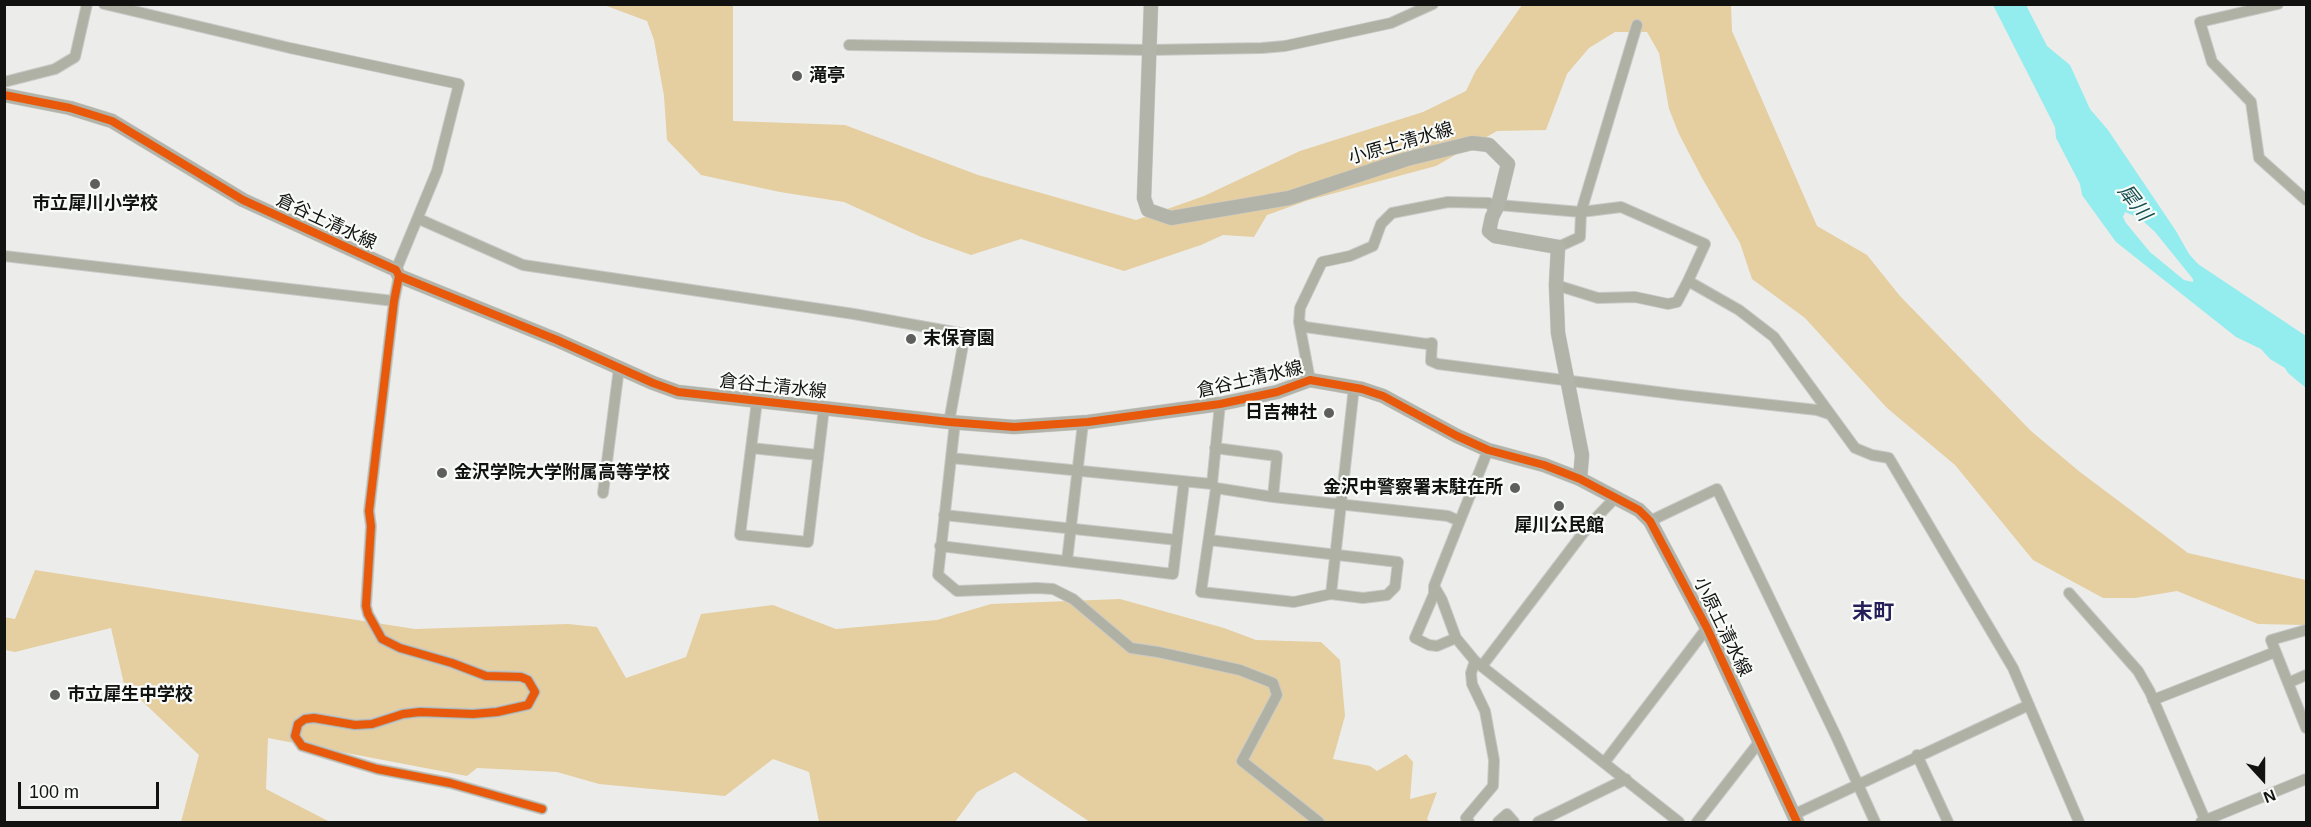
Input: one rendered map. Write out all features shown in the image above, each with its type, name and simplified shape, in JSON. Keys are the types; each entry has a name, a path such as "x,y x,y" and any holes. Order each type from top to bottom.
{"main road":[{"name":"小原土清水線","path":"1150,4 1144,198 1148,210 1171,218 1289,198 1407,159 1472,143 1489,145 1508,164 1489,231 1495,236 1558,247"},
{"name":"倉谷土清水線","path":"4,95 70,108 112,121 243,200 398,273 620,368 652,384 678,392 1014,427 1083,423 1220,404 1277,392 1310,380 1354,387 1383,396 1488,450 1544,465 1580,479"},
{"path":"1558,247 1556,285 1558,333 1582,455 1580,479"},
{"name":"小原土清水線","path":"1580,479 1639,510 1650,521 1707,628 1795,819"}],"street":[{"path":"4,82 55,69 75,57 87,4"},
{"path":"104,4 290,48 459,84 437,171 398,273 369,511 366,606 382,639 399,648 452,663 486,676 520,677 528,680 535,693 528,705 497,712 473,714 420,712 403,714 372,724 355,725 314,718 305,719 298,724 295,736 302,746 377,769 450,783 542,809"},
{"path":"849,45 1149,50 1262,48 1285,46 1391,23 1433,4"},
{"path":"2278,4 2200,22 2212,62 2251,102 2259,158 2307,200"},
{"path":"1558,247 1580,237 1581,212 1637,25"},
{"path":"1310,380 1299,322 1300,308 1322,262 1350,256 1373,246 1381,224 1392,213 1448,202 1489,203 1496,208 1581,212 1621,207 1705,244 1677,302 1668,304 1635,297 1598,298 1556,285"},
{"path":"419,219 523,265 874,317 965,334 952,422 951,458 938,574 957,591 1053,589 1073,599 1131,648 1240,669 1273,683 1277,695 1242,761 1319,822"},
{"path":"4,256 394,301"},
{"path":"1688,281 1738,310 1774,337 1855,448 1872,455 1889,458 2013,668 2079,822"},
{"path":"1299,322 1305,327 1427,344 1432,342 1431,362 1568,381 1817,410 1829,414"},
{"path":"603,493 620,368"},
{"path":"1330,594 1354,387"},
{"path":"757,401 740,535 808,542 824,408"},
{"path":"1209,540 1398,562 1395,587 1387,595 1375,597 1330,594 1294,602 1201,592 1209,540 1220,404"},
{"path":"1067,561 1083,423"},
{"path":"751,448 818,454"},
{"path":"1215,448 1276,456 1273,497"},
{"path":"1456,638 1437,646 1428,645 1415,638 1488,450"},
{"path":"951,458 1184,482 1273,497 1448,516 1459,521"},
{"path":"940,546 1173,574 1184,482"},
{"path":"1650,521 1717,489 1875,822"},
{"path":"1469,822 1466,818 1493,786 1494,777 1494,760 1485,711 1472,684 1471,673 1590,524 1616,497"},
{"path":"944,514 1177,540"},
{"path":"1434,586 1442,600 1456,638 1478,663 1626,779 1672,821"},
{"path":"2069,593 2138,671 2153,700 2204,822 2307,779"},
{"path":"1604,763 1707,628"},
{"path":"2306,726 2271,639 2307,630"},
{"path":"2153,700 2275,652"},
{"path":"2288,683 2307,675"},
{"path":"1795,819 1857,785 1914,759 1917,755 2029,705"},
{"path":"1697,822 1760,741"},
{"path":"1917,755 1948,822"},
{"path":"1538,822 1626,779"},
{"path":"1498,822 1507,814 1514,822"}],"shaded area":[{"path":"604,5 733,5 733,121 845,125 978,175 1136,220 1204,196 1300,151 1423,112 1466,91 1475,72 1522,5 1731,5 1732,31 1817,226 1867,255 1900,296 2031,431 2080,472 2188,553 2306,580 2306,625 2258,624 2177,591 2135,598 2103,598 2033,560 1955,465 1887,408 1805,318 1752,279 1740,243 1679,134 1669,109 1659,53 1647,32 1615,32 1589,48 1567,74 1546,130 1497,131 1436,166 1309,200 1267,215 1254,237 1223,235 1201,245 1124,271 1021,239 971,255 921,237 844,202 780,192 701,175 667,140 664,96 654,40 647,21"},
{"path":"35,570 415,629 568,624 597,627 626,678 686,657 701,614 773,605 836,629 937,620 991,604 1120,599 1224,628 1256,640 1321,642 1340,660 1345,716 1333,759 1370,766 1377,771 1406,754 1413,762 1410,799 1437,792 1427,819 1430,822 1090,822 1015,772 977,792 955,822 819,822 809,772 773,759 725,796 599,784 557,772 477,768 467,776 268,738 266,789 330,822 181,822 199,755 124,684 111,628 15,652 5,650 4,617 15,619"}],"water":[{"name":"犀川","path":"1993,5 2026,5 2047,46 2070,65 2090,109 2108,130 2189,254 2198,264 2306,336 2306,388 2261,349 2236,337 2116,242 2082,195 2080,184 2056,138 2055,127","holes":["2125,212 2141,219 2155,232 2193,279 2193,282 2184,280 2150,252 2123,217"]}],"cycle path":[{"path":"4,95 70,108 112,121 243,200 396,270 399,276 678,392 1014,427 1088,422 1220,404 1277,392 1310,380 1362,389 1383,396 1488,450 1544,465 1580,479 1639,510 1650,521 1707,628 1797,822"},
{"path":"399,276 369,511 371,526 366,606 368,614 382,639 400,648 452,663 486,676 521,677 528,680 535,692 528,705 497,712 473,714 420,712 403,714 372,724 355,725 314,718 305,719 298,724 295,736 302,746 377,769 450,783 542,809"}],"place":[{"name":"滝亭","path":"797,76"},
{"name":"市立犀川小学校","path":"95,184"},
{"name":"末保育園","path":"911,339"},
{"name":"日吉神社","path":"1329,413"},
{"name":"金沢学院大学附属高等学校","path":"442,473"},
{"name":"金沢中警察署末駐在所","path":"1515,488"},
{"name":"犀川公民館","path":"1559,506"},
{"name":"市立犀生中学校","path":"55,695"}],"district":[{"name":"末町","path":"1873,613"}]}
